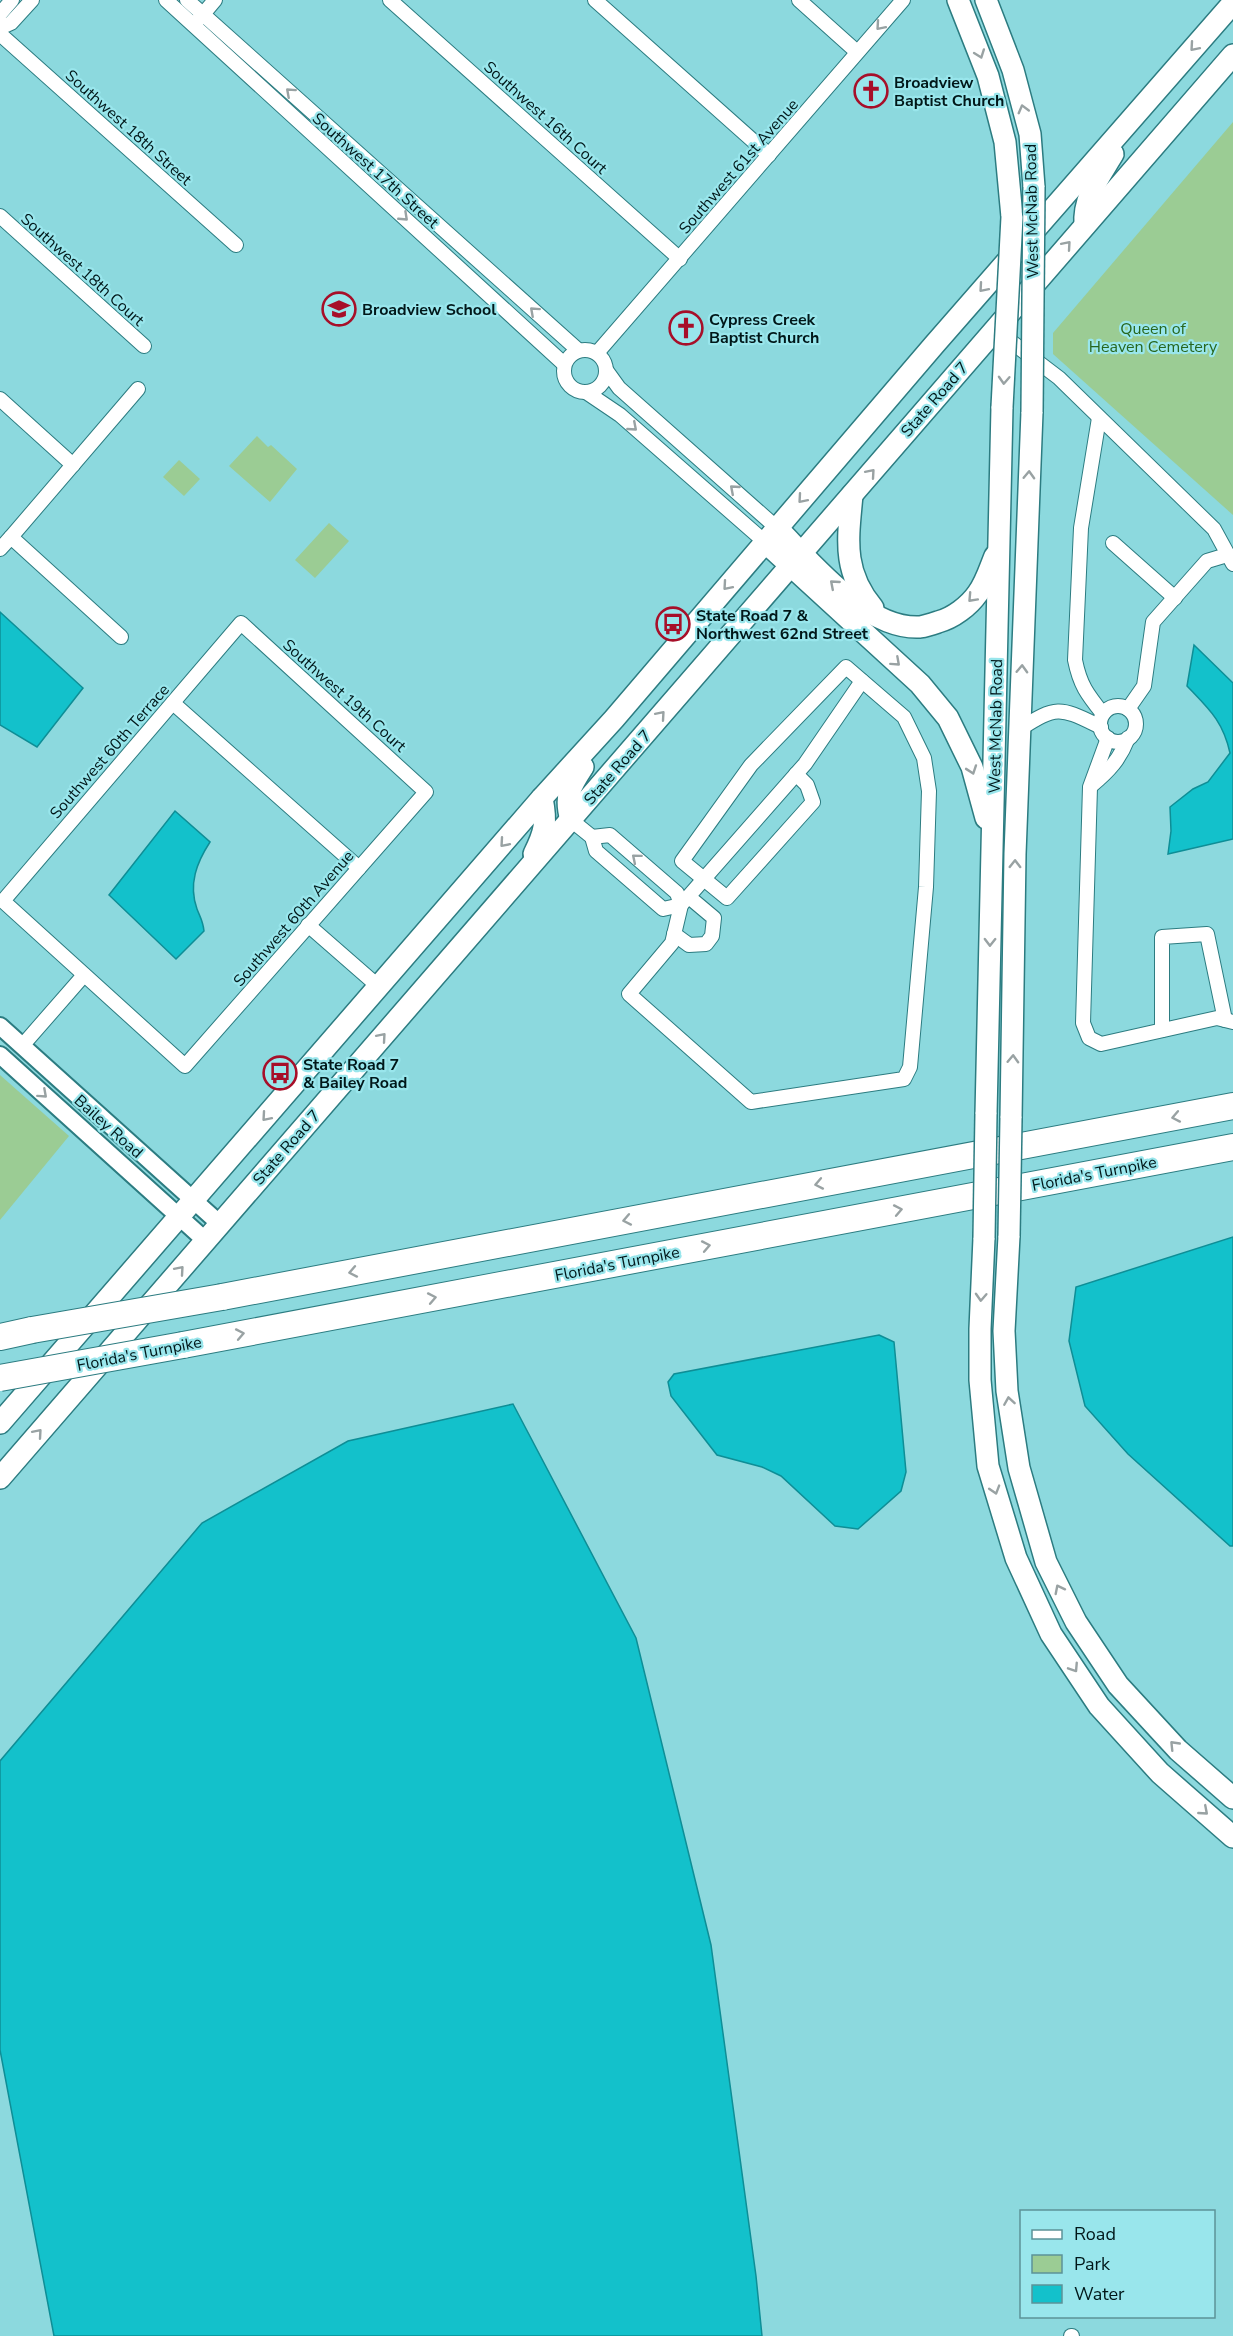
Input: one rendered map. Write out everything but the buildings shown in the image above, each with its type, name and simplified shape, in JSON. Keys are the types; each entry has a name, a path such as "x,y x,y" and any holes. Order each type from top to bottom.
{"highway":[{"path":"0,1337 1233,1106"},
{"name":"Florida's Turnpike","path":"0,1378 1233,1147"}],"main road":[{"name":"West McNab Road","path":"958,0 988,76 1005,142 1012,217 1002,407 984,1238 980,1329 980,1380 988,1466 1016,1558 1052,1634 1099,1706 1160,1773 1233,1837"},
{"name":"West McNab Road","path":"986,0 1013,70 1027,123 1034,187 1032,412 1016,854 1009,1236 1004,1331 1008,1390 1019,1468 1046,1562 1076,1622 1118,1685 1178,1750 1233,1798"},
{"name":"State Road 7","path":"0,1423 542,798 614,719 1233,3"},
{"name":"State Road 7","path":"0,1478 1233,55"},
{"path":"1085,225 1084,212 1088,196 1141,107"},
{"path":"852,495 848,537 849,565 863,596 881,617"},
{"path":"771,535 920,684 948,717 972,766 992,841"},
{"path":"796,559 858,605 900,625 921,627 943,621 959,612 978,593 999,547"},
{"path":"571,820 567,805 570,788 614,719"},
{"path":"525,873 544,833 546,817 542,798"}],"street":[{"path":"0,14 12,0"},
{"path":"0,28 11,22 32,0"},
{"name":"Southwest 17th Street","path":"166,0 564,364"},
{"name":"Southwest 17th Street","path":"187,0 578,350"},
{"path":"194,26 215,0"},
{"name":"Southwest 16th Court","path":"390,0 680,259"},
{"path":"595,0 769,156"},
{"path":"799,0 857,52"},
{"name":"Southwest 61st Avenue","path":"597,353 903,0"},
{"name":"Southwest 18th Street","path":"0,34 236,246"},
{"path":"338,158 349,145"},
{"name":"Southwest 18th Court","path":"0,216 144,346"},
{"path":"994,329 1059,378 1214,529 1230,560 1207,561 1153,622 1144,686 1128,709"},
{"path":"578,350 591,350 597,353 604,360 606,370 603,383 593,391 575,390 565,379 564,364 567,358 578,350"},
{"path":"606,370 619,388 706,465 771,535"},
{"path":"0,549 138,389"},
{"path":"586,392 620,415 690,475 771,535"},
{"path":"0,399 73,465"},
{"path":"1099,418 1082,528 1075,660 1079,680 1104,726"},
{"path":"690,475 706,465"},
{"path":"11,537 121,637"},
{"path":"1113,543 1175,598"},
{"name":"Southwest 60th Terrace","path":"84,975 3,901 241,623"},
{"name":"Southwest 19th Court","path":"241,623 426,792"},
{"path":"796,774 807,785 813,802 727,898 704,879 682,861 751,765 846,666 904,717 924,758 929,791 923,921 910,1067 904,1079 751,1102 629,994 672,943 685,901 704,879 796,774 862,681"},
{"path":"173,703 359,868"},
{"path":"1090,787 1109,771 1135,729 1135,718 1128,709 1112,707 1104,726 1090,787 1083,1023 1089,1038 1101,1044 1217,1018 1229,1021 1207,934 1162,937 1162,1030"},
{"name":"West McNab Road","path":"1020,729 1044,713 1056,710 1104,726 1118,741 1128,738"},
{"name":"Southwest 60th Avenue","path":"84,975 185,1066 426,792"},
{"path":"571,820 592,837 596,851 663,909 685,901"},
{"path":"592,837 609,836 685,901 714,918 712,936 706,944 689,945 674,934"},
{"path":"648,896 661,880"},
{"path":"308,925 379,987"},
{"path":"22,1046 84,975"},
{"name":"Bailey Road","path":"0,1026 185,1209 206,1241"},
{"name":"Bailey Road","path":"0,1054 185,1209 220,1224"}],"green space":[{"name":"Queen of Heaven Cemetery","path":"1233,122 1233,515 1053,354 1053,333"},
{"path":"257,436 268,447 271,445 297,469 270,502 229,466"},
{"path":"179,460 200,479 184,496 163,477"},
{"path":"329,523 349,541 315,578 295,560"},
{"path":"0,1075 69,1136 0,1220"}],"water":[{"path":"0,612 83,688 37,747 0,725"},
{"path":"1194,645 1233,683 1233,839 1168,854 1171,831 1170,807 1193,789 1208,782 1230,753 1219,724 1187,686"},
{"path":"175,811 210,842 198,865 193,891 204,931 176,959 109,895"},
{"path":"1233,1237 1233,1546 1230,1546 1128,1454 1085,1406 1069,1341 1076,1287"},
{"path":"879,1335 894,1342 906,1472 901,1491 858,1529 835,1526 781,1476 762,1467 717,1455 671,1396 668,1382 674,1374"},
{"path":"513,1404 636,1638 711,1945 756,2276 762,2336 54,2336 0,2050 0,1761 202,1523 348,1441"}],"place":[{"name":"Broadview Baptist Church","path":"871,91"},
{"name":"Broadview School","path":"339,309"},
{"name":"Cypress Creek Baptist Church","path":"686,328"},
{"name":"State Road 7 & Northwest 62nd Street","path":"673,624"},
{"name":"State Road 7 & Bailey Road","path":"280,1073"}]}
